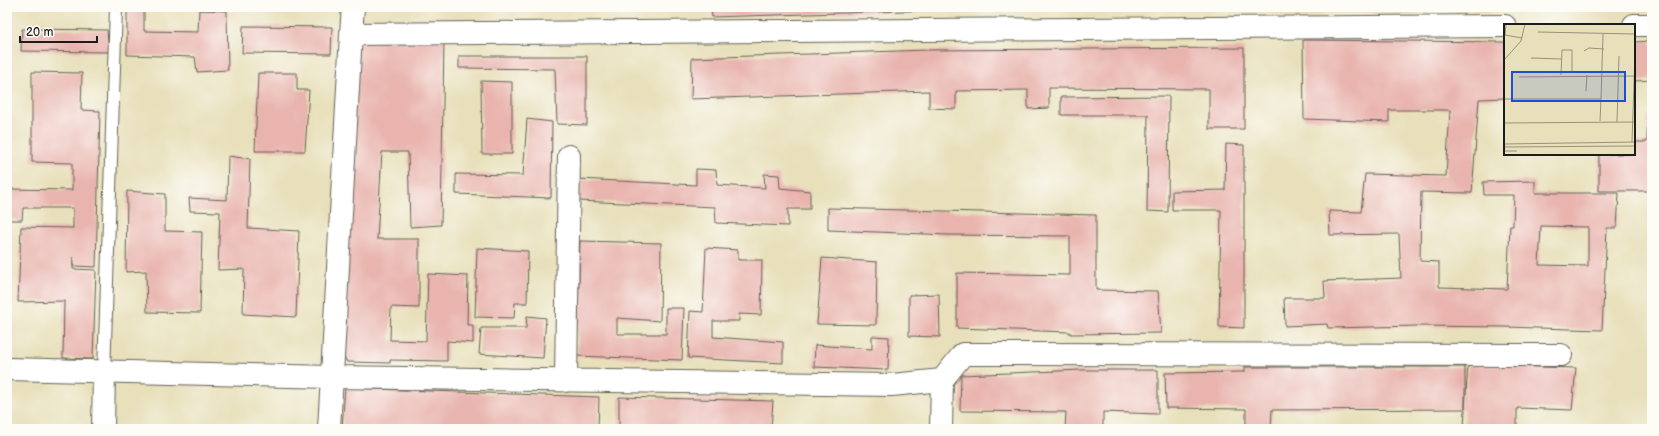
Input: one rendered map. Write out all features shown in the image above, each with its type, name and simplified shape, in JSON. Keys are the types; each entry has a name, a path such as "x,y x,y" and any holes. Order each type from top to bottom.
{"street":[{"path":"329,429 353,7"},
{"path":"1635,25 1652,25"},
{"path":"351,34 1504,26"},
{"path":"566,381 569,156"},
{"path":"941,429 942,380 963,354 1561,355"},
{"path":"7,369 104,373 892,385 942,380"},
{"path":"102,429 104,373"}],"lane":[{"path":"104,373 116,7"}],"building":[{"path":"7,7 9,7 8,52 7,52"},
{"path":"127,7 144,7 144,31 198,32 199,10 227,11 228,70 197,72 195,57 127,55"},
{"path":"711,7 969,7 969,9 712,17"},
{"path":"243,26 332,27 331,54 242,53"},
{"path":"22,29 107,30 109,52 21,51"},
{"path":"358,35 444,40 441,225 410,227 408,152 382,152 377,239 419,239 419,308 391,307 390,340 426,341 428,274 468,276 467,325 473,325 473,343 447,341 447,361 390,360 390,363 347,362 342,354"},
{"path":"1303,40 1504,42 1504,98 1479,99 1472,193 1421,192 1420,261 1439,262 1439,287 1507,289 1510,226 1513,226 1514,195 1484,195 1483,182 1535,181 1535,193 1619,193 1617,228 1607,228 1602,330 1419,326 1328,328 1327,324 1285,326 1284,298 1325,298 1324,281 1401,278 1399,234 1330,235 1329,211 1361,212 1365,174 1446,176 1450,110 1389,110 1389,122 1304,119","holes":["1541,226 1588,227 1588,266 1539,265"]},
{"path":"1652,41 1652,80 1635,81 1635,42"},
{"path":"1244,48 1244,129 1209,129 1209,89 1049,88 1049,108 1028,109 1028,90 956,91 956,109 929,108 929,91 691,99 692,58 928,50"},
{"path":"459,56 587,56 587,125 557,124 555,69 459,68"},
{"path":"32,72 82,73 81,110 100,111 96,267 73,266 73,269 96,270 93,359 63,358 64,301 18,302 21,227 73,228 73,208 23,208 22,220 7,220 7,189 72,190 72,163 32,162"},
{"path":"258,73 297,73 297,90 309,90 305,151 255,151"},
{"path":"481,81 512,82 512,154 482,154"},
{"path":"1169,96 1168,212 1147,211 1148,115 1061,115 1061,97"},
{"path":"1648,116 1652,116 1652,191 1599,191 1599,155 1635,155 1635,142 1647,142"},
{"path":"527,119 552,122 551,198 456,194 456,174 523,175"},
{"path":"1226,144 1244,145 1244,328 1219,327 1221,210 1172,210 1172,191 1225,190"},
{"path":"228,156 250,159 248,228 299,231 296,317 243,314 244,269 218,270 220,212 190,211 189,198 227,200"},
{"path":"696,169 716,170 717,185 765,188 764,174 779,175 780,188 810,191 810,209 788,209 788,226 716,223 715,207 578,201 579,179 696,185"},
{"path":"127,191 165,194 165,231 202,232 200,313 147,312 146,271 126,272"},
{"path":"828,208 1096,215 1096,290 1158,291 1161,333 1070,334 1070,332 957,328 957,273 1070,275 1070,236 949,235 828,230"},
{"path":"580,241 661,243 660,321 617,318 617,334 666,334 666,308 684,308 682,360 577,356"},
{"path":"477,248 528,251 527,303 515,303 514,318 475,317"},
{"path":"706,248 738,250 738,260 762,260 761,315 739,314 739,321 713,321 713,337 783,342 783,363 688,358 690,311 703,312"},
{"path":"822,258 877,262 876,325 817,324"},
{"path":"939,294 940,337 909,336 909,295"},
{"path":"527,316 546,318 543,358 479,354 481,328 526,328"},
{"path":"872,336 889,337 888,370 814,367 815,345 872,349"},
{"path":"1468,365 1576,368 1572,410 1517,408 1517,429 1464,429 1465,409 1272,410 1271,429 1246,429 1246,409 1166,408 1165,373 1245,372 1245,367 1465,367 1465,408"},
{"path":"1082,370 1158,370 1158,414 1103,412 1103,429 1065,429 1066,412 960,411 961,375"},
{"path":"345,388 599,397 598,429 342,429"},
{"path":"619,397 773,401 771,429 619,429"}]}
